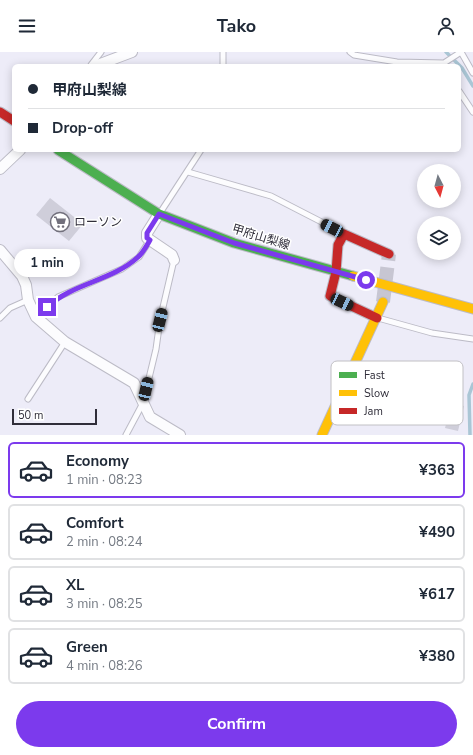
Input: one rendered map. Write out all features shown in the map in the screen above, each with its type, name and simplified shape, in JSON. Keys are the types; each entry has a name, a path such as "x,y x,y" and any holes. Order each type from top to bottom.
{"main road":[{"path":"0,112 12,120"},
{"name":"甲府山梨線","path":"61,152 159,214 234,243 473,309"},
{"path":"377,318 330,296 336,272 338,245 344,234 389,254"},
{"path":"357,361 383,302"},
{"path":"322,435 331,416"}],"street":[{"path":"100,64 132,52"},
{"path":"0,169 18,152"},
{"path":"159,214 147,233 147,238 172,255 174,260"},
{"path":"0,250 22,276 26,285 28,300 36,317 65,342 134,382 150,417 180,435"}],"lane":[{"path":"92,64 101,52"},
{"path":"223,52 223,64"},
{"path":"350,52 354,55 397,62 429,64"},
{"path":"446,64 461,52 473,73"},
{"path":"461,94 473,112"},
{"path":"159,214 200,152"},
{"path":"188,172 271,196 344,234"},
{"path":"36,317 58,297 128,265 139,257 150,240"},
{"path":"126,435 144,403 156,349 160,320 174,260"},
{"path":"0,318 10,308 28,300"},
{"path":"377,318 432,333 473,339"},
{"path":"28,398 65,342"}],"building":[{"path":"50,198 83,224 69,241 36,215"},
{"path":"446,425 459,425 458,431 445,428"}],"waterway":[{"path":"446,52 458,64"},
{"path":"461,67 473,86"},
{"path":"470,435 469,395 473,384"}],"tunnel":[{"path":"383,302 389,254"}],"traffic: fast":[{"path":"61,152 159,214 234,243 353,276"}],"traffic: slow":[{"path":"353,276 473,309"},
{"path":"356,361 383,302"},
{"path":"322,435 331,415"}],"traffic: jam":[{"path":"0,112 12,120"},
{"path":"377,318 330,296 336,272 338,245 344,234 389,254"}],"place":[{"name":"ローソン","path":"60,222"}],"route":[{"path":"47,307 58,297 122,269 139,257 150,240 147,238 147,233 159,214 234,243 366,280"}]}
